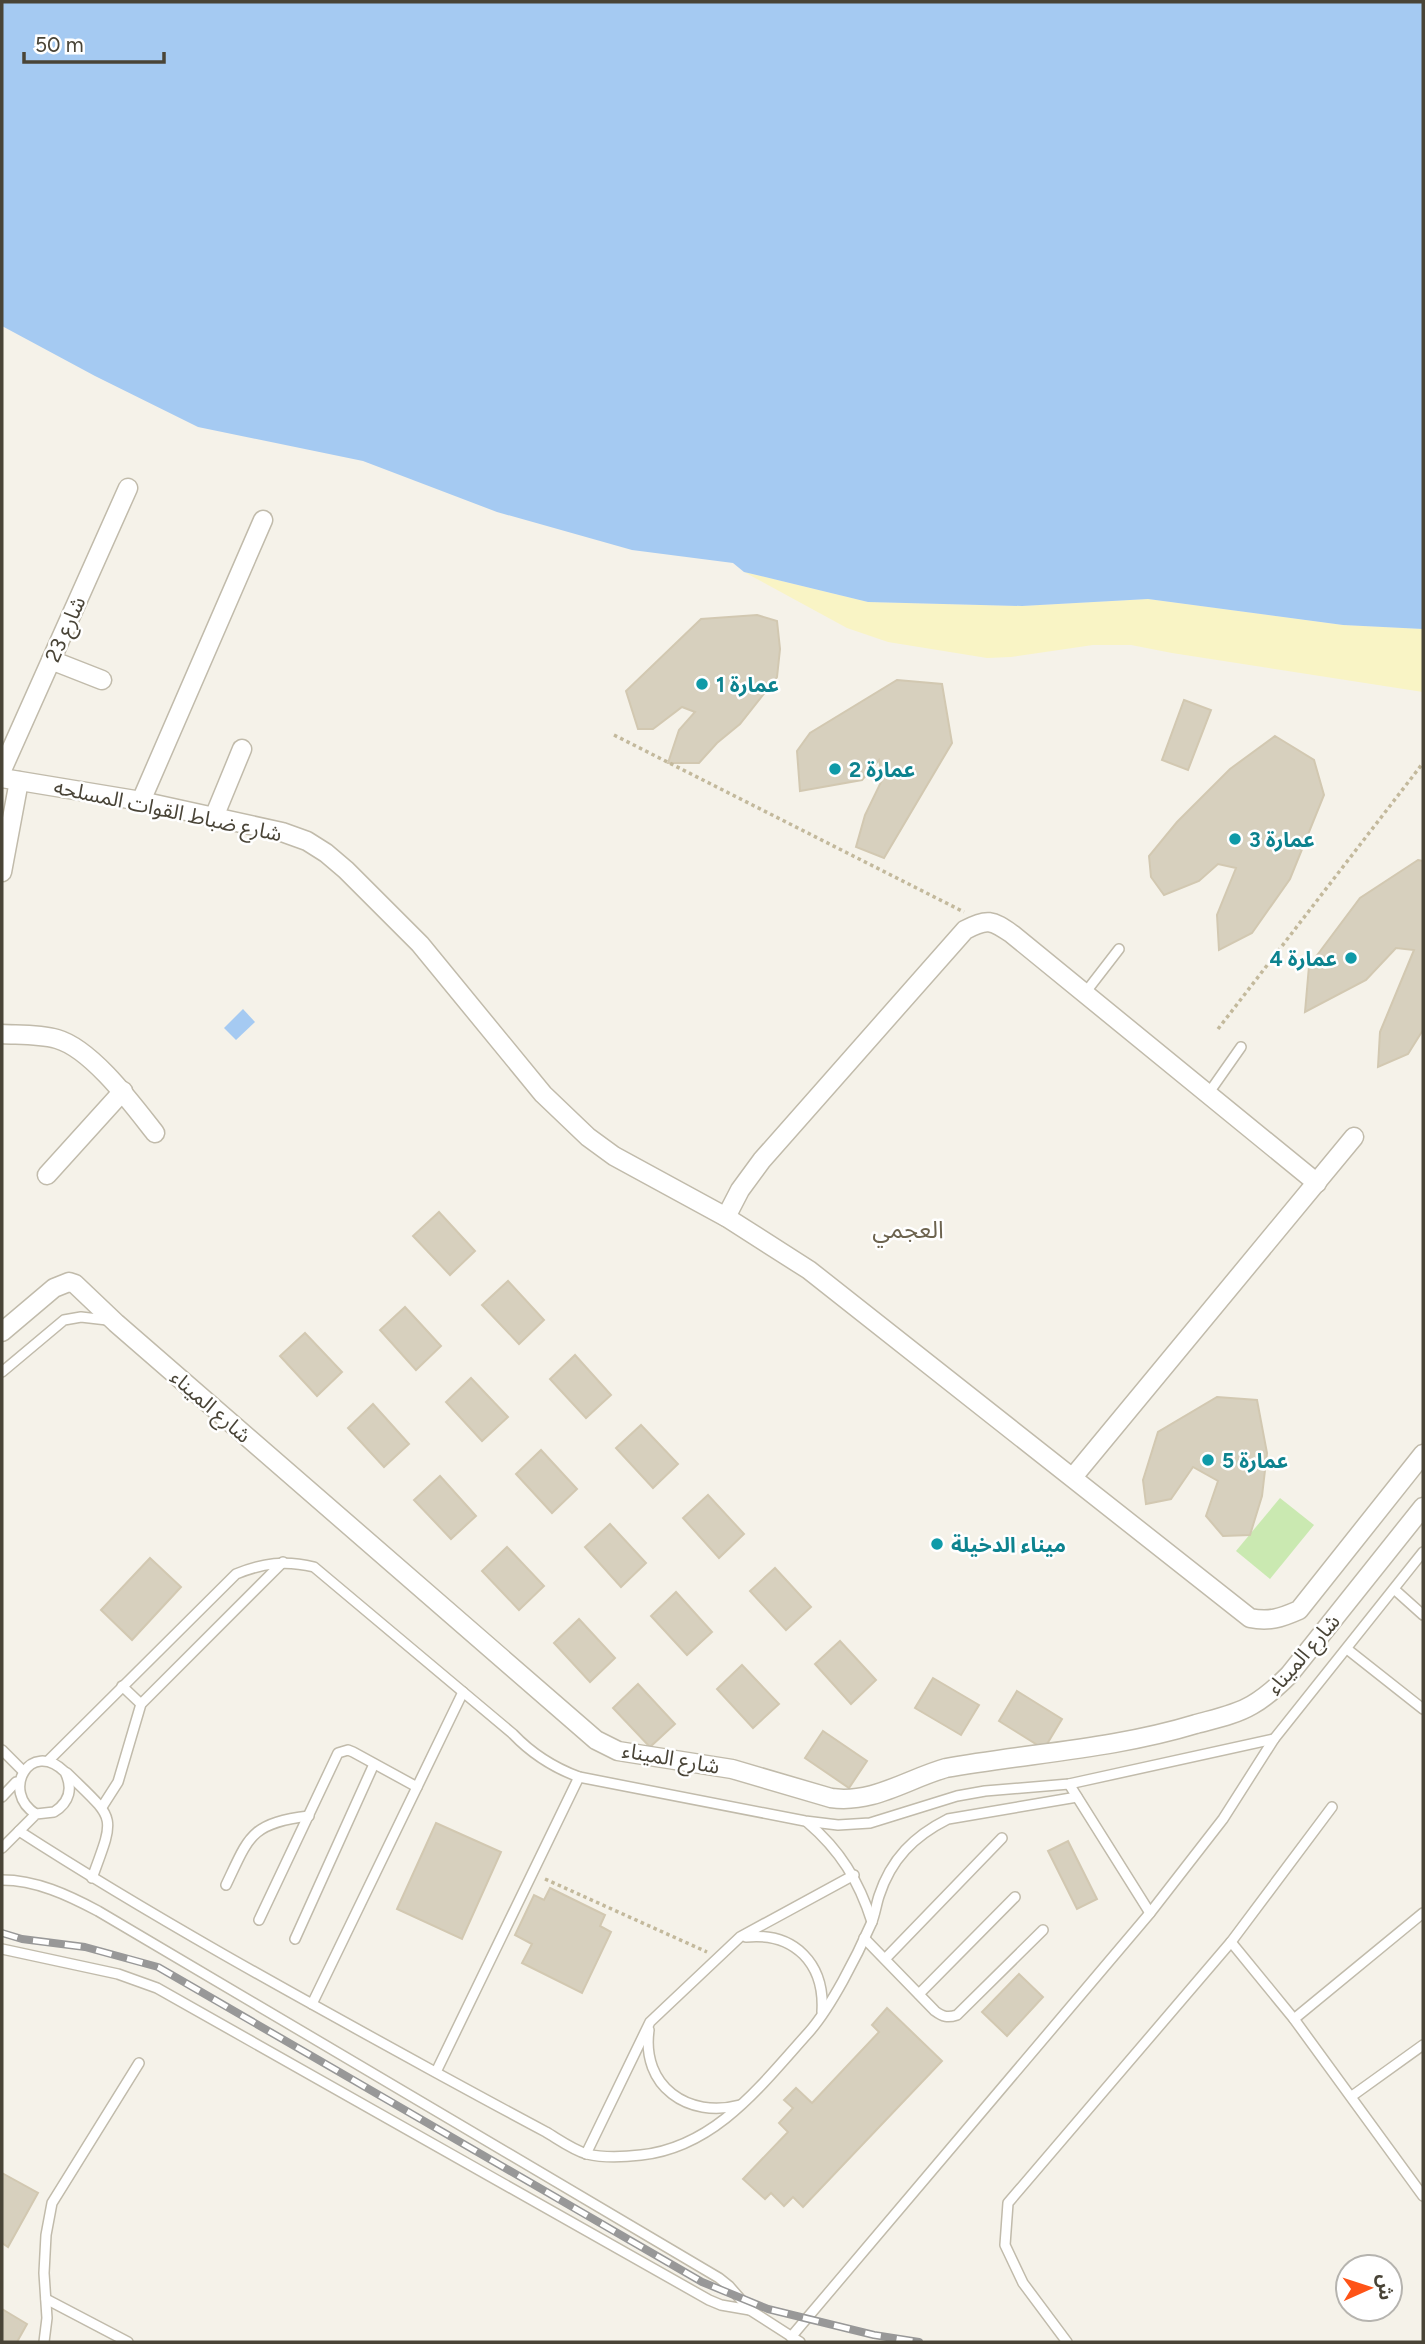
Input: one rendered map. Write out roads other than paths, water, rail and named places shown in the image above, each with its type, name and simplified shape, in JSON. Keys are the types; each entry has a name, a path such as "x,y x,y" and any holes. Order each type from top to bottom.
{"street":[{"name":"شارع 23","path":"2,770 128,488"},
{"path":"141,800 263,520"},
{"path":"51,660 102,680"},
{"path":"214,817 242,749"},
{"path":"2,872 10,779"},
{"name":"شارع ضباط القوات المسلحه","path":"10,779 141,800 282,832 307,841 346,870 420,944 569,1122 614,1156 726,1217 827,1284 1250,1618 1266,1622 1299,1610 1423,1454"},
{"path":"726,1217 740,1190 762,1160 965,930 981,921 997,923 1012,934 1317,1183"},
{"path":"2,1034 57,1039 71,1045 122,1091 155,1133"},
{"path":"47,1175 122,1091"},
{"path":"1073,1477 1354,1137"},
{"name":"شارع الميناء","path":"2,1332 54,1288 69,1282 75,1284 116,1323 596,1740 618,1751 732,1769 831,1798 857,1800 946,1768 1137,1739 1192,1726 1250,1707 1271,1693 1289,1675 1423,1507"}],"lane":[{"path":"1085,993 1119,949"},
{"path":"1208,1094 1241,1047"},
{"path":"2,1371 64,1320 99,1318 116,1323"},
{"path":"2,1880 39,1886 70,1896 98,1911 719,2278 751,2310 795,2340 1150,1913 1223,1819 1274,1740 1423,1552"},
{"path":"102,1807 118,1782 141,1704 283,1562"},
{"path":"49,1760 236,1574 258,1565 283,1562 314,1567 542,1760 579,1777 805,1821 838,1825 870,1823 957,1796 1069,1784 1274,1740"},
{"path":"1394,1589 1423,1615"},
{"path":"1347,1649 1423,1709"},
{"path":"122,1686 141,1704"},
{"path":"313,2004 463,1692"},
{"path":"2,1750 22,1770"},
{"path":"259,1920 338,1753 348,1750 417,1787"},
{"path":"3,1793 16,1782 22,1770 39,1760 49,1760 58,1765 102,1807 107,1815 109,1833 92,1878"},
{"path":"295,1939 374,1764"},
{"path":"16,1782 16,1793 27,1809 36,1814 54,1812 62,1807 70,1790 65,1772"},
{"path":"436,2072 579,1777"},
{"path":"1069,1784 1150,1913"},
{"path":"19,1831 92,1878 436,2072 586,2154 615,2157 643,2155 698,2137 722,2122 744,2103 822,2017 872,1922 886,1876 897,1858 929,1828 948,1819 969,1814 1077,1797"},
{"path":"1067,2342 1023,2283 1005,2245 1008,2203 1231,1942 1332,1807"},
{"path":"2,1848 36,1814"},
{"path":"226,1885 249,1837 268,1825 288,1818 309,1816"},
{"path":"805,1821 840,1855 854,1875 872,1922"},
{"path":"884,1959 1002,1838"},
{"path":"586,2154 650,2022 740,1937 854,1875"},
{"path":"919,1994 1015,1897"},
{"path":"1294,2019 1423,1913"},
{"path":"864,1938 942,2016 949,2018 957,2015 1044,1930"},
{"path":"740,1937 762,1935 785,1941 803,1954 817,1972 823,1994 822,2017"},
{"path":"1231,1942 1294,2019 1423,2196"},
{"path":"2,1949 118,1974 157,1988 709,2300 720,2305 751,2310"},
{"path":"650,2022 647,2044 651,2066 671,2093 700,2108 722,2109 744,2103"},
{"path":"1352,2096 1423,2045"},
{"path":"44,2342 47,2318 46,2235 52,2203 139,2063"},
{"path":"46,2299 128,2342"}],"water":[{"path":"2,2 1423,2 1423,629 1343,625 1148,599 1022,606 868,602 744,572 733,563 632,550 497,512 363,461 198,427 2,326"},
{"path":"243,1009 255,1022 236,1040 224,1028"}],"railway":[{"path":"2,1933 22,1939 85,1947 158,1967 702,2282 768,2309 874,2335 919,2342"}],"place":[{"name":"عمارة 1","path":"702,684"},
{"name":"عمارة 2","path":"835,769"},
{"name":"عمارة 3","path":"1235,839"},
{"name":"عمارة 4","path":"1351,958"},
{"name":"عمارة 5","path":"1208,1460"},
{"name":"ميناء الدخيلة","path":"937,1544"}],"district":[{"name":"العجمي","path":"908,1229"}]}
